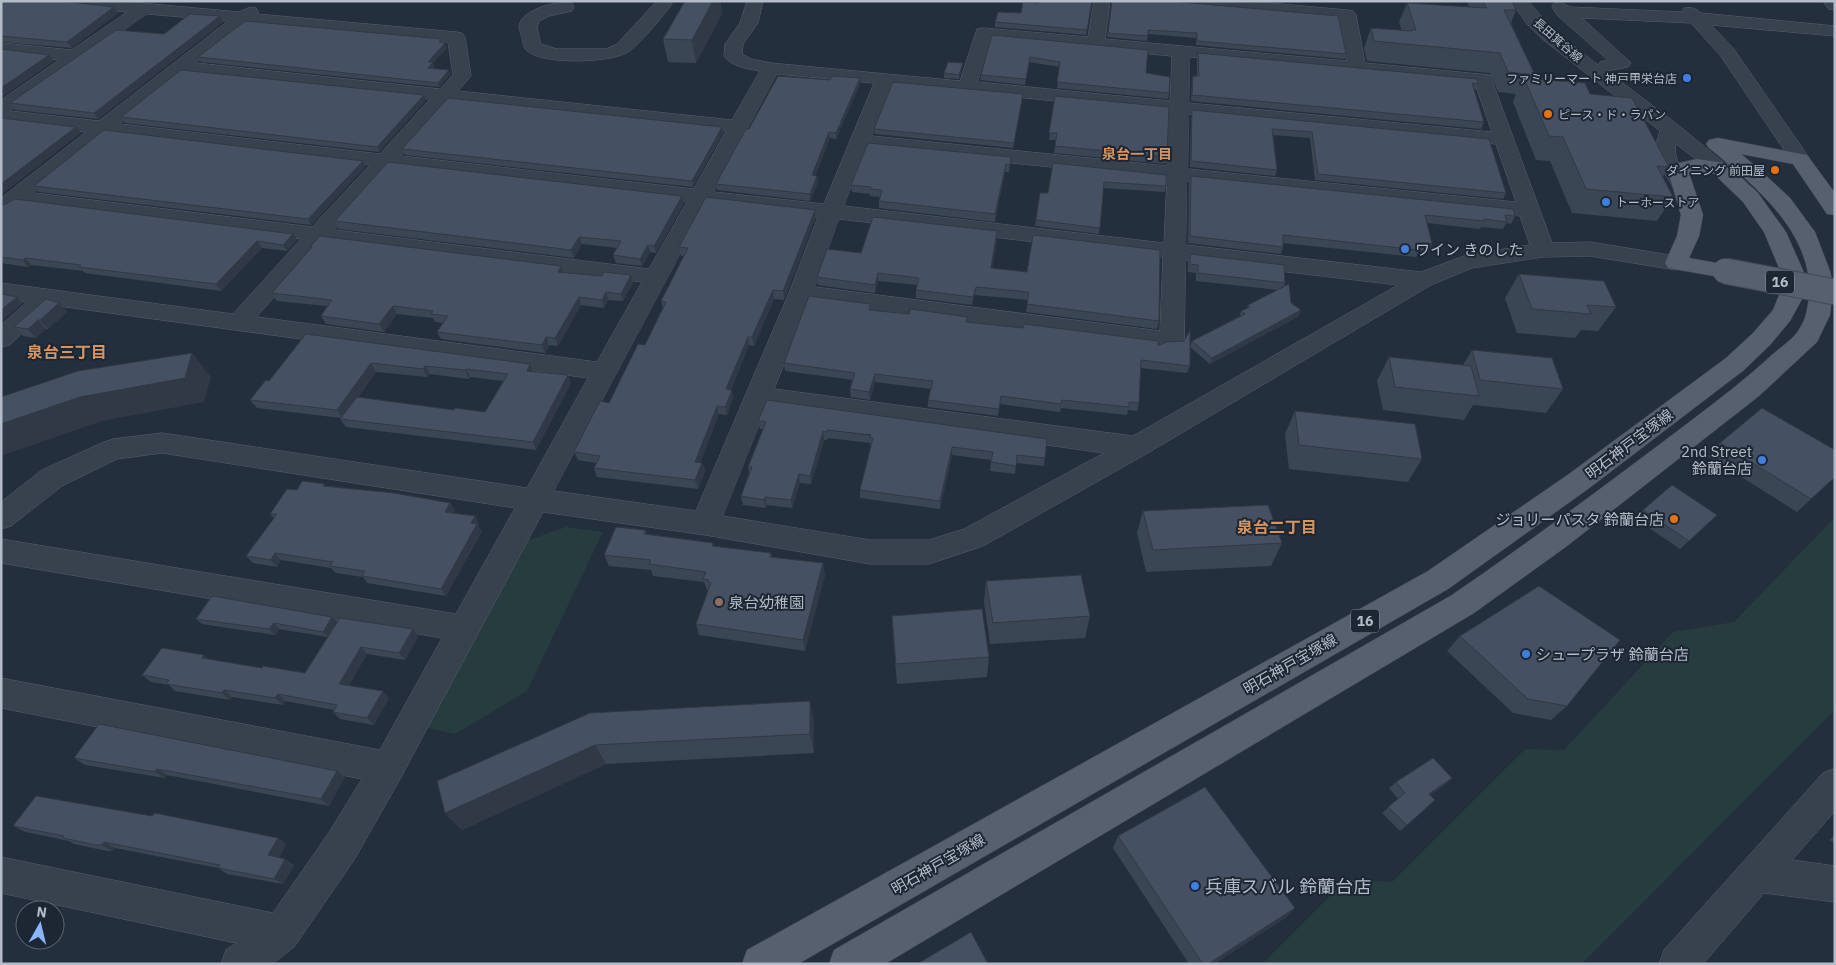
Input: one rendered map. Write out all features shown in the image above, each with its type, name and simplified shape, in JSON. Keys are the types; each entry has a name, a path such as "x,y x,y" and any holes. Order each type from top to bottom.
{"main road":[{"path":"1676,262 1688,236 1692,215 1678,171 1681,168 1718,156 1800,159 1835,209"},
{"name":"明石神戸宝塚線","path":"761,964 1438,580 1531,517 1718,376 1757,344 1775,324 1787,305 1794,280 1784,248 1767,217 1718,156"},
{"name":"明石神戸宝塚線","path":"848,964 1463,604 1557,538 1750,390 1786,358 1808,336 1818,315 1821,286 1819,271 1807,237 1782,203 1752,173 1718,156"},
{"name":"16","path":"1676,262 1835,292"}],"street":[{"path":"62,1 456,36 462,76 238,324"},
{"path":"8,203 263,1"},
{"path":"566,7 540,14 530,20 528,27 533,46 542,52 556,54 608,54 623,48 664,4 663,1"},
{"path":"755,1 749,22 734,44 733,56 746,63 771,68 1504,139"},
{"path":"1096,44 1102,1"},
{"path":"1186,1 1277,5 1347,15 1357,67"},
{"name":"長田箕谷線","path":"1519,1 1534,21 1547,34 1671,130 1718,156"},
{"name":"長田箕谷線","path":"1534,1 1550,21 1565,34 1718,156"},
{"path":"1680,1 1728,52 1800,159"},
{"path":"1831,1 1835,5"},
{"path":"1560,6 1622,63 1606,66"},
{"path":"1560,6 1835,31"},
{"path":"1,108 144,8"},
{"path":"967,87 983,33 1483,79 1543,250"},
{"path":"1,48 74,56"},
{"path":"802,293 1172,341 1181,51"},
{"path":"181,67 739,127"},
{"path":"240,964 280,934 341,847 388,768 771,68"},
{"path":"705,524 802,293 831,212 885,79"},
{"path":"1,116 1422,280"},
{"path":"1671,130 1664,151 1682,186"},
{"path":"860,141 1529,210"},
{"path":"8,203 317,235 657,277"},
{"path":"1,518 52,478 113,449 162,443 705,524 870,552 929,552 973,538 1137,447 1422,280 1467,262 1543,250 1590,249 1676,262"},
{"path":"1,291 606,372"},
{"path":"1,339 47,298"},
{"path":"758,396 1137,447"},
{"path":"1,551 464,629"},
{"path":"1,693 388,768"},
{"path":"1678,964 1835,785"},
{"path":"1756,874 1835,884"},
{"path":"1,875 280,934"}],"green space":[{"path":"1835,517 1835,710 1582,964 1262,964 1347,879 1392,882 1525,749 1564,750 1673,632 1734,622"},
{"path":"566,527 603,532 527,691 455,734 427,728 523,542"}],"building":[{"path":"1,1 62,1 114,7 67,42 1,36"},
{"path":"685,1 713,1 692,40 663,39"},
{"path":"1039,1 1092,1 1087,30 995,22 998,12 1021,13 1023,2 1038,3"},
{"path":"1112,1 1180,1 1338,16 1346,54 1197,41 1197,33 1148,30 1148,36 1108,33"},
{"path":"1483,1 1512,1 1516,10 1504,10 1535,75 1508,72 1500,53 1374,41 1371,28 1416,30 1407,3 1487,8"},
{"path":"190,14 220,16 94,113 10,103 116,30 164,34"},
{"path":"245,21 442,39 439,42 445,43 428,62 433,62 428,68 449,70 438,83 198,57"},
{"path":"992,35 1148,50 1146,73 1170,77 1169,93 1057,82 1060,62 1030,57 1026,79 981,75"},
{"path":"1,49 49,55 1,88"},
{"path":"1198,53 1477,79 1478,84 1472,83 1484,122 1192,95 1193,76 1199,76"},
{"path":"948,62 963,63 959,75 944,73"},
{"path":"181,70 424,95 377,147 121,117"},
{"path":"778,76 830,80 832,76 860,78 836,133 829,132 812,175 817,176 810,194 716,184 746,129 749,129"},
{"path":"1524,78 1585,83 1590,94 1632,98 1669,167 1657,166 1673,197 1586,189 1563,137 1549,136"},
{"path":"893,82 1023,94 1014,143 874,129"},
{"path":"1055,96 1169,107 1167,157 1055,146 1057,133 1049,133"},
{"path":"448,98 722,127 692,181 402,149"},
{"path":"1192,110 1489,139 1506,193 1318,174 1312,132 1272,129 1277,170 1191,161"},
{"path":"1,118 76,127 1,184"},
{"path":"104,130 363,161 308,219 34,186"},
{"path":"868,143 1011,157 1010,165 1006,164 995,214 879,201 882,190 851,185"},
{"path":"388,162 682,196 654,246 648,245 640,259 613,255 621,241 579,237 571,250 335,221"},
{"path":"1053,163 1166,175 1166,186 1104,182 1100,228 1036,220 1040,193 1048,193"},
{"path":"1191,176 1513,209 1515,216 1505,215 1507,222 1425,215 1432,244 1418,243 1419,250 1283,235 1283,247 1190,236"},
{"path":"706,197 815,210 783,291 773,290 752,337 748,337 726,389 732,390 725,407 717,406 695,462 702,463 695,480 594,468 600,456 574,452 600,401 609,403 638,344 645,345 666,302 661,301 688,248 679,247"},
{"path":"15,199 293,234 283,245 257,241 216,284 79,267 81,265 1,257 1,204 4,205"},
{"path":"873,217 997,231 991,268 1027,272 1033,235 1160,250 1159,321 1027,304 1029,292 976,287 973,297 916,290 919,278 878,273 875,285 817,277 827,249 861,253"},
{"path":"320,236 561,266 558,272 602,276 604,272 631,275 621,294 606,292 602,300 579,297 555,338 546,337 542,345 437,332 448,316 431,314 433,311 393,306 379,324 321,316 332,300 272,293"},
{"path":"1190,254 1284,265 1285,283 1198,273 1198,265 1190,264"},
{"path":"1519,274 1604,281 1616,307 1587,305 1591,314 1532,309"},
{"path":"1289,284 1291,303 1301,310 1212,358 1192,341 1245,314 1241,311 1250,307 1248,305"},
{"path":"1,294 17,297 1,310"},
{"path":"809,296 870,304 869,310 909,314 911,309 968,317 966,322 1023,328 1024,324 1158,341 1158,346 1166,342 1184,341 1190,330 1190,366 1141,360 1139,403 1129,402 1129,407 1062,400 1061,404 1001,396 999,409 928,400 933,381 875,374 869,392 850,389 855,373 784,363"},
{"path":"46,299 59,303 28,329 14,327"},
{"path":"306,334 530,364 527,371 568,375 533,442 340,419 357,397 454,410 455,408 485,412 508,374 425,366 423,369 371,363 337,410 250,400 266,380 269,381"},
{"path":"1472,350 1552,358 1563,389 1480,380"},
{"path":"192,353 185,378 80,397 1,424 1,397 78,371"},
{"path":"1389,357 1471,366 1479,396 1395,387"},
{"path":"767,400 1047,439 1045,458 1017,455 1016,466 991,462 993,452 952,447 940,501 860,490 873,438 870,438 871,435 827,430 827,432 823,431 810,476 799,474 791,500 765,497 764,500 741,496 752,467 748,467 766,422 758,421"},
{"path":"1762,408 1835,450 1835,477 1811,499 1720,443"},
{"path":"1295,411 1415,424 1422,459 1299,445"},
{"path":"302,481 325,484 323,486 394,493 450,503 445,512 475,516 471,523 477,524 441,589 362,576 365,571 330,566 333,562 275,553 271,560 246,556 277,514 270,514 287,489 297,490"},
{"path":"1672,485 1717,515 1689,541 1643,510"},
{"path":"1268,505 1282,543 1153,550 1143,511"},
{"path":"616,527 645,530 644,534 713,543 712,546 771,553 770,557 823,563 803,640 696,624 711,583 708,582 709,580 703,579 706,572 649,564 651,560 604,555"},
{"path":"1081,575 1090,616 993,623 986,581"},
{"path":"1539,586 1620,640 1567,706 1528,699 1460,636"},
{"path":"212,596 332,617 323,632 274,623 269,629 196,619"},
{"path":"982,609 989,657 896,664 892,616"},
{"path":"340,618 413,629 399,653 361,647 339,684 383,691 367,718 333,712 337,705 278,694 275,698 224,690 222,693 166,684 169,680 142,675 162,648 204,655 202,658 305,673"},
{"path":"810,701 810,734 595,745 445,813 437,781 590,713"},
{"path":"99,724 337,771 321,799 157,769 155,772 74,758"},
{"path":"1433,758 1452,778 1429,794 1435,800 1407,825 1388,807 1405,793 1396,782"},
{"path":"1205,787 1295,908 1208,964 1203,964 1118,836"},
{"path":"36,796 152,816 155,813 278,838 268,855 285,859 274,879 218,868 220,865 104,842 101,845 96,845 63,838 64,836 13,826"},
{"path":"971,932 988,964 917,964"}],"place":[{"name":"ファミリーマート 神戸甲栄台店","path":"1687,78"},
{"name":"ピース・ド・ラパン","path":"1548,114"},
{"name":"ダイニング 前田屋","path":"1775,170"},
{"name":"トーホーストア","path":"1606,202"},
{"name":"ワイン きのした","path":"1405,249"},
{"name":"2nd Street 鈴蘭台店","path":"1762,460"},
{"name":"ジョリーパスタ 鈴蘭台店","path":"1674,519"},
{"name":"泉台幼稚園","path":"719,602"},
{"name":"シュープラザ 鈴蘭台店","path":"1526,654"},
{"name":"兵庫スバル 鈴蘭台店","path":"1195,886"}],"district":[{"name":"泉台一丁目","path":"1137,154"},
{"name":"泉台三丁目","path":"67,352"},
{"name":"泉台二丁目","path":"1277,527"}]}
